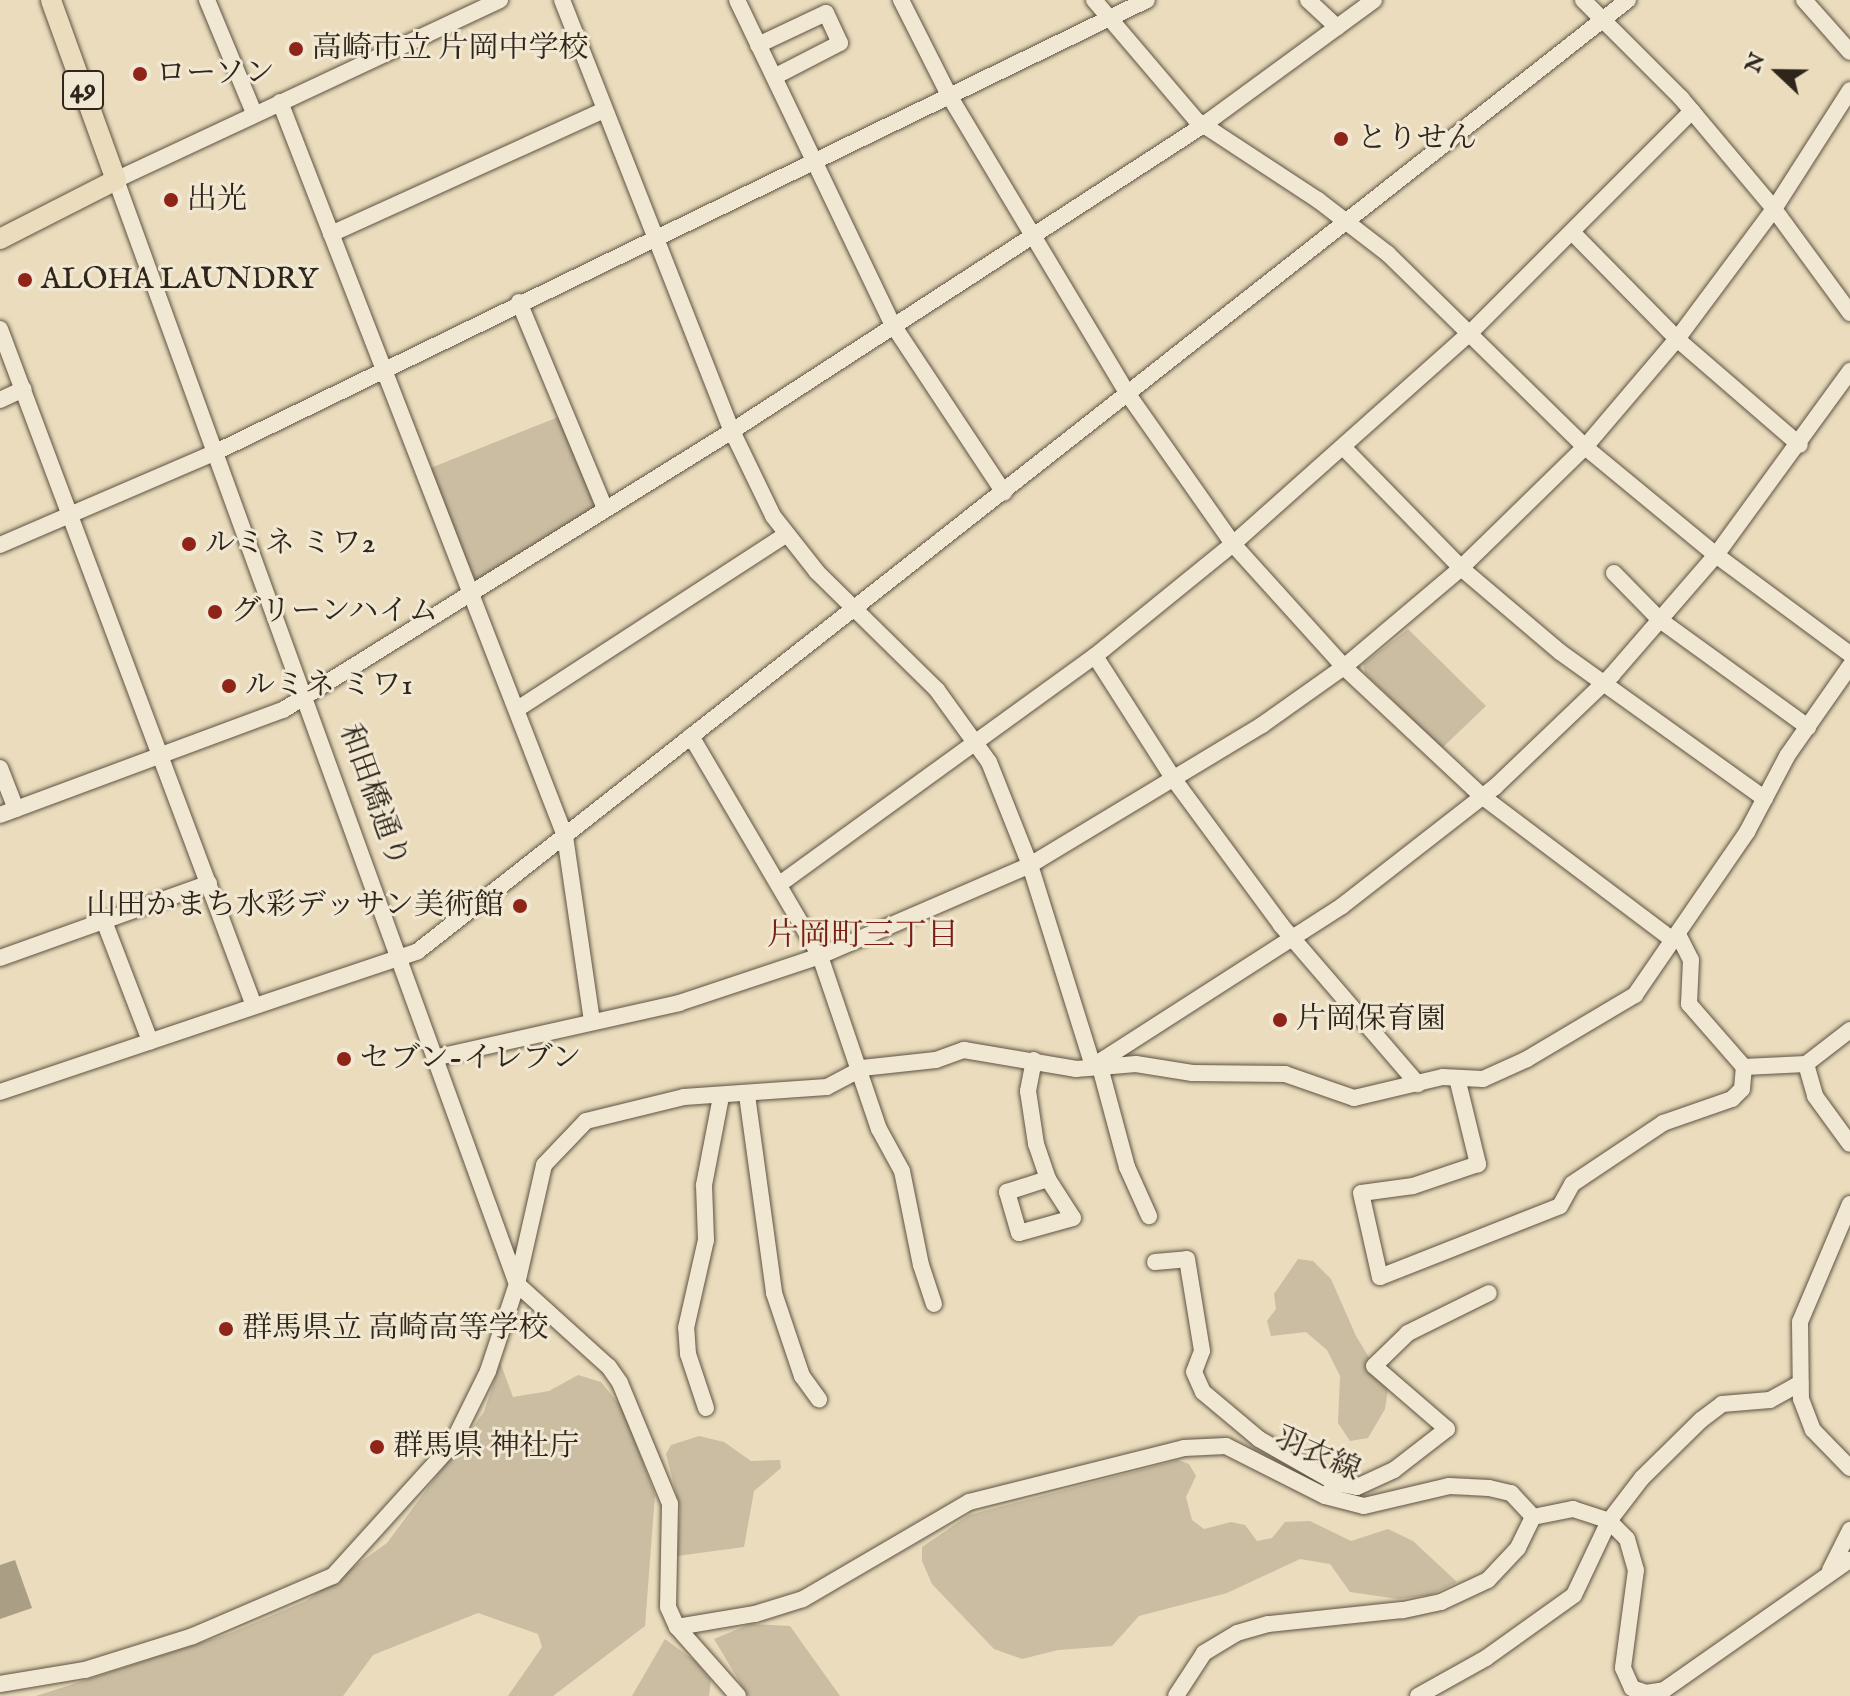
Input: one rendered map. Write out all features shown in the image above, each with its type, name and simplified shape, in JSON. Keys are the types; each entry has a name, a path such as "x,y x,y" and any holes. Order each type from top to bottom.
{"main road":[{"name":"和田橋通り","path":"51,0 116,180"},
{"path":"0,239 116,180"}],"street":[{"path":"207,0 254,113"},
{"path":"116,180 500,0"},
{"path":"562,0 732,431 785,535 854,610 937,690 989,762 1030,865 1127,1167 1149,1216"},
{"path":"737,0 893,325 1004,493"},
{"path":"901,0 950,97 1127,393 1233,544 1344,667 1483,797 1677,938 1691,960 1689,1004 1744,1067 1742,1089 1732,1099 1663,1123 1572,1184 1560,1206 1380,1277 1361,1193 1413,1186 1478,1164 1457,1078"},
{"path":"1094,0 1202,126 1346,222 1472,331 1585,447 1716,555 1850,654"},
{"path":"0,545 214,453 654,236 950,97 1147,0"},
{"path":"1308,0 1337,27"},
{"path":"0,768 8,812 283,710 732,431 1202,126 1374,0"},
{"path":"1583,0 1692,111 1774,209 1850,313"},
{"path":"0,1092 418,951 1628,0"},
{"path":"1804,0 1850,52"},
{"path":"758,45 826,13 840,43 774,77"},
{"path":"438,1057 679,1003 820,956 1030,865 1175,781 1344,667 1461,568 1585,447 1677,339 1774,209 1850,90"},
{"path":"280,102 383,370 519,708 565,836 592,1022"},
{"path":"331,234 604,110"},
{"path":"781,883 972,740 1095,656 1233,544 1472,331 1692,111"},
{"name":"和田橋通り","path":"116,180 438,1057 517,1284 609,1367 620,1383 670,1504 666,1582 668,1607 677,1627"},
{"path":"1572,232 1677,339 1800,445"},
{"path":"519,302 605,509"},
{"path":"0,329 254,1006"},
{"path":"1096,1067 1293,940 1483,797 1601,686 1716,555 1800,445 1850,371"},
{"path":"0,400 24,389"},
{"path":"1344,448 1461,568 1601,686 1765,799"},
{"path":"519,708 785,535"},
{"path":"1614,573 1660,620 1808,727"},
{"path":"1095,656 1175,781 1293,940 1418,1084"},
{"path":"3,1688 85,1670 193,1636 333,1576 451,1446 488,1371 517,1284 531,1236 534,1192 544,1165 561,1142 586,1121 684,1097 721,1097 827,1087 862,1068 936,1060 964,1050 1076,1069 1136,1064 1192,1073 1285,1074 1354,1098 1457,1078 1483,1079 1606,1014 1635,995 1677,938 1808,727 1850,666"},
{"path":"691,736 781,883 820,956 862,1068 879,1129 902,1171 921,1265 934,1304"},
{"path":"0,958 209,883"},
{"path":"104,921 150,1041"},
{"path":"1744,1067 1806,1064 1850,1030"},
{"path":"1034,1060 1030,1118 1048,1179"},
{"path":"1806,1064 1815,1096 1850,1144"},
{"path":"747,1095 774,1293 802,1376 819,1399"},
{"path":"706,1408 688,1354 686,1328 706,1240 704,1185 721,1097"},
{"path":"1850,1204 1800,1322 1801,1399 1813,1430 1850,1468"},
{"path":"1155,1262 1187,1259 1202,1351 1194,1372 1203,1392 1259,1439 1330,1489 1357,1487 1394,1470 1447,1429 1374,1366 1408,1333 1489,1293"},
{"path":"1418,1696 1486,1658 1574,1595 1609,1521 1642,1478 1722,1404 1770,1400 1801,1383"},
{"name":"羽衣線","path":"677,1627 755,1614 803,1599 969,1502 1184,1448 1226,1446 1364,1506 1449,1486 1489,1488 1511,1493 1533,1517"},
{"path":"1176,1696 1204,1653 1237,1633 1268,1624 1402,1610 1441,1602 1488,1580 1518,1548 1533,1517 1573,1509 1609,1521 1635,1552 1625,1680 1646,1693 1657,1694 1850,1560"},
{"path":"1828,1575 1850,1530"},
{"path":"677,1627 738,1696"}],"shaded area":[{"path":"566,414 605,509 472,595 423,471"},
{"path":"1408,629 1486,706 1442,748 1365,673 1363,664"},
{"path":"1298,1259 1313,1261 1331,1279 1356,1336 1388,1389 1385,1409 1368,1438 1350,1441 1338,1423 1340,1376 1327,1350 1306,1332 1271,1336 1267,1321 1276,1309 1274,1294"},
{"path":"500,1362 513,1397 549,1391 578,1375 601,1382 623,1409 655,1495 645,1626 553,1696 508,1696 542,1647 538,1634 478,1613 373,1655 343,1696 36,1696 228,1634 306,1601 387,1543 484,1412"},
{"path":"699,1436 724,1442 751,1461 780,1460 781,1468 754,1491 744,1547 677,1556 680,1508 666,1454 671,1445"},
{"path":"1178,1460 1189,1464 1196,1476 1186,1497 1192,1520 1204,1529 1231,1522 1245,1525 1257,1541 1272,1538 1285,1522 1310,1521 1351,1541 1388,1529 1413,1541 1457,1582 1430,1595 1398,1599 1350,1592 1330,1564 1300,1559 1227,1593 1139,1616 1112,1646 1058,1650 1022,1659 994,1649 932,1584 922,1561 922,1547 969,1515"},
{"path":"15,1560 32,1608 0,1619 0,1565"},
{"path":"750,1624 790,1626 840,1696 748,1696 714,1639"},
{"path":"665,1639 695,1661 711,1680 709,1696 632,1696"}],"place":[{"name":"高崎市立 片岡中学校","path":"296,49"},
{"name":"ローソン","path":"140,74"},
{"name":"とりせん","path":"1341,139"},
{"name":"出光","path":"171,200"},
{"name":"ALOHA LAUNDRY","path":"25,280"},
{"name":"ルミネ ミワ2","path":"189,544"},
{"name":"グリーンハイム","path":"215,612"},
{"name":"ルミネ ミワ1","path":"229,686"},
{"name":"山田かまち水彩デッサン美術館","path":"520,906"},
{"name":"片岡保育園","path":"1280,1020"},
{"name":"セブン-イレブン","path":"344,1059"},
{"name":"群馬県立 高崎高等学校","path":"226,1329"},
{"name":"群馬県 神社庁","path":"377,1447"}],"district":[{"name":"片岡町三丁目","path":"863,937"}]}
